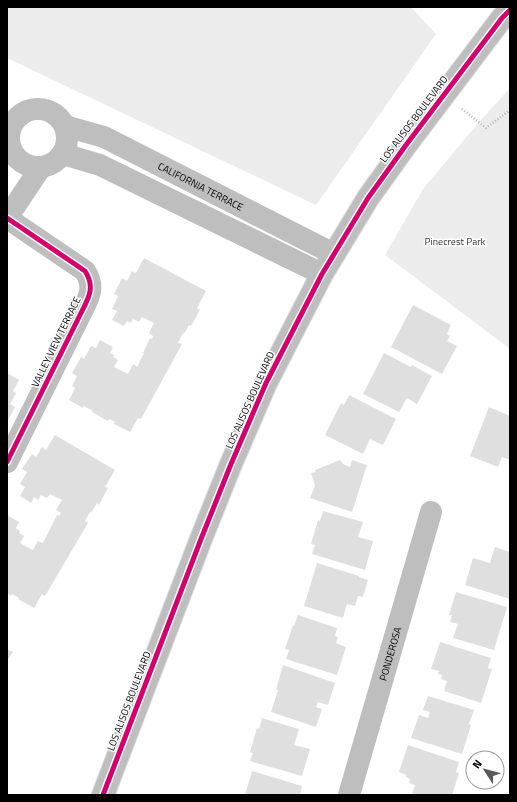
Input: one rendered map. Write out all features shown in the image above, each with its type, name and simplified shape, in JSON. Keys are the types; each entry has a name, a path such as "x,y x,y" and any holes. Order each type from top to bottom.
{"street":[{"name":"LOS ALISOS BOULEVARD","path":"103,795 231,464 266,383 322,274 368,198 406,145 502,18 510,10"},
{"path":"42,108 52,111 59,117 65,126 67,145 63,154 50,165 31,167 22,163 8,148 10,127 23,112 42,108"},
{"name":"CALIFORNIA TERRACE","path":"65,126 104,137 334,254"},
{"path":"63,154 100,165 322,274"},
{"path":"7,218 41,167"},
{"name":"VALLEY VIEW TERRACE","path":"7,218 85,271 91,285 90,293 80,315 7,462"},
{"name":"PONDEROSA","path":"350,795 431,512"}],"path":[{"path":"444,95 486,128 510,110"}],"green space":[{"path":"7,7 411,7 436,34 316,205 7,58"},
{"name":"Pinecrest Park","path":"510,88 510,349 385,255 423,189 479,122"}],"building":[{"path":"144,258 206,291 197,308 200,310 191,326 189,325 184,334 183,333 178,343 182,344 141,419 138,418 130,432 114,424 115,422 109,419 108,421 84,406 83,408 69,400 75,388 72,386 77,376 72,373 81,357 84,359 91,346 96,348 100,340 113,347 110,353 118,360 114,367 128,374 133,364 137,367 150,338 152,339 153,336 149,333 154,323 142,317 139,322 133,319 131,323 127,321 124,326 112,320 117,311 112,309 118,296 114,294 122,278 127,281 132,271 136,273"},
{"path":"413,305 451,325 447,334 450,336 447,341 457,346 442,374 391,347"},
{"path":"384,353 411,367 412,365 432,376 417,404 407,398 399,412 363,394"},
{"path":"7,373 19,380 13,391 16,393 10,404 15,407 7,422"},
{"path":"349,395 396,419 383,445 370,439 363,454 325,435 341,403 344,405"},
{"path":"489,407 510,416 510,460 502,457 498,467 470,456"},
{"path":"55,435 115,470 105,487 108,488 99,505 97,503 91,513 90,512 85,521 88,523 45,596 42,594 34,608 12,594 11,596 7,593 7,515 19,522 16,528 20,531 19,533 24,536 20,543 33,550 38,541 43,543 57,515 59,516 61,513 56,510 62,500 50,494 47,498 41,495 38,500 34,497 31,503 20,496 25,487 20,484 27,472 22,469 32,454 36,457 42,447 46,450"},
{"path":"340,460 343,464 350,467 352,460 367,465 352,512 310,498 315,486 311,473"},
{"path":"323,511 363,522 358,537 373,541 365,570 312,554 315,545 311,544 318,520 320,521"},
{"path":"495,547 510,552 510,599 465,585 473,558 490,563"},
{"path":"317,563 368,580 363,597 358,596 355,606 347,604 343,618 304,606"},
{"path":"456,592 507,607 494,650 453,638 458,624 450,622 452,615 449,615"},
{"path":"298,615 337,628 335,636 338,637 336,643 346,647 337,675 286,659 289,650 285,649"},
{"path":"440,642 491,658 488,668 492,669 481,703 444,691 447,681 441,679 442,675 438,674 439,671 431,669"},
{"path":"7,649 13,652 7,661"},
{"path":"283,665 335,683 328,705 318,702 316,707 322,709 316,727 271,712 278,690 276,690"},
{"path":"428,696 474,710 462,754 411,738 419,715 428,718 430,712 423,710"},
{"path":"262,718 299,729 294,745 310,749 302,776 250,761 253,753 250,752 257,728 259,729"},
{"path":"408,745 459,762 456,772 459,773 452,795 412,794 415,785 409,783 410,779 406,777 406,775 399,772"},
{"path":"252,771 302,786 300,795 245,795"}],"cycle path":[{"path":"103,795 231,464 266,383 322,274 368,198 406,145 502,18 510,10"},
{"path":"7,218 85,271 90,283 90,293 86,304 7,462"}]}
